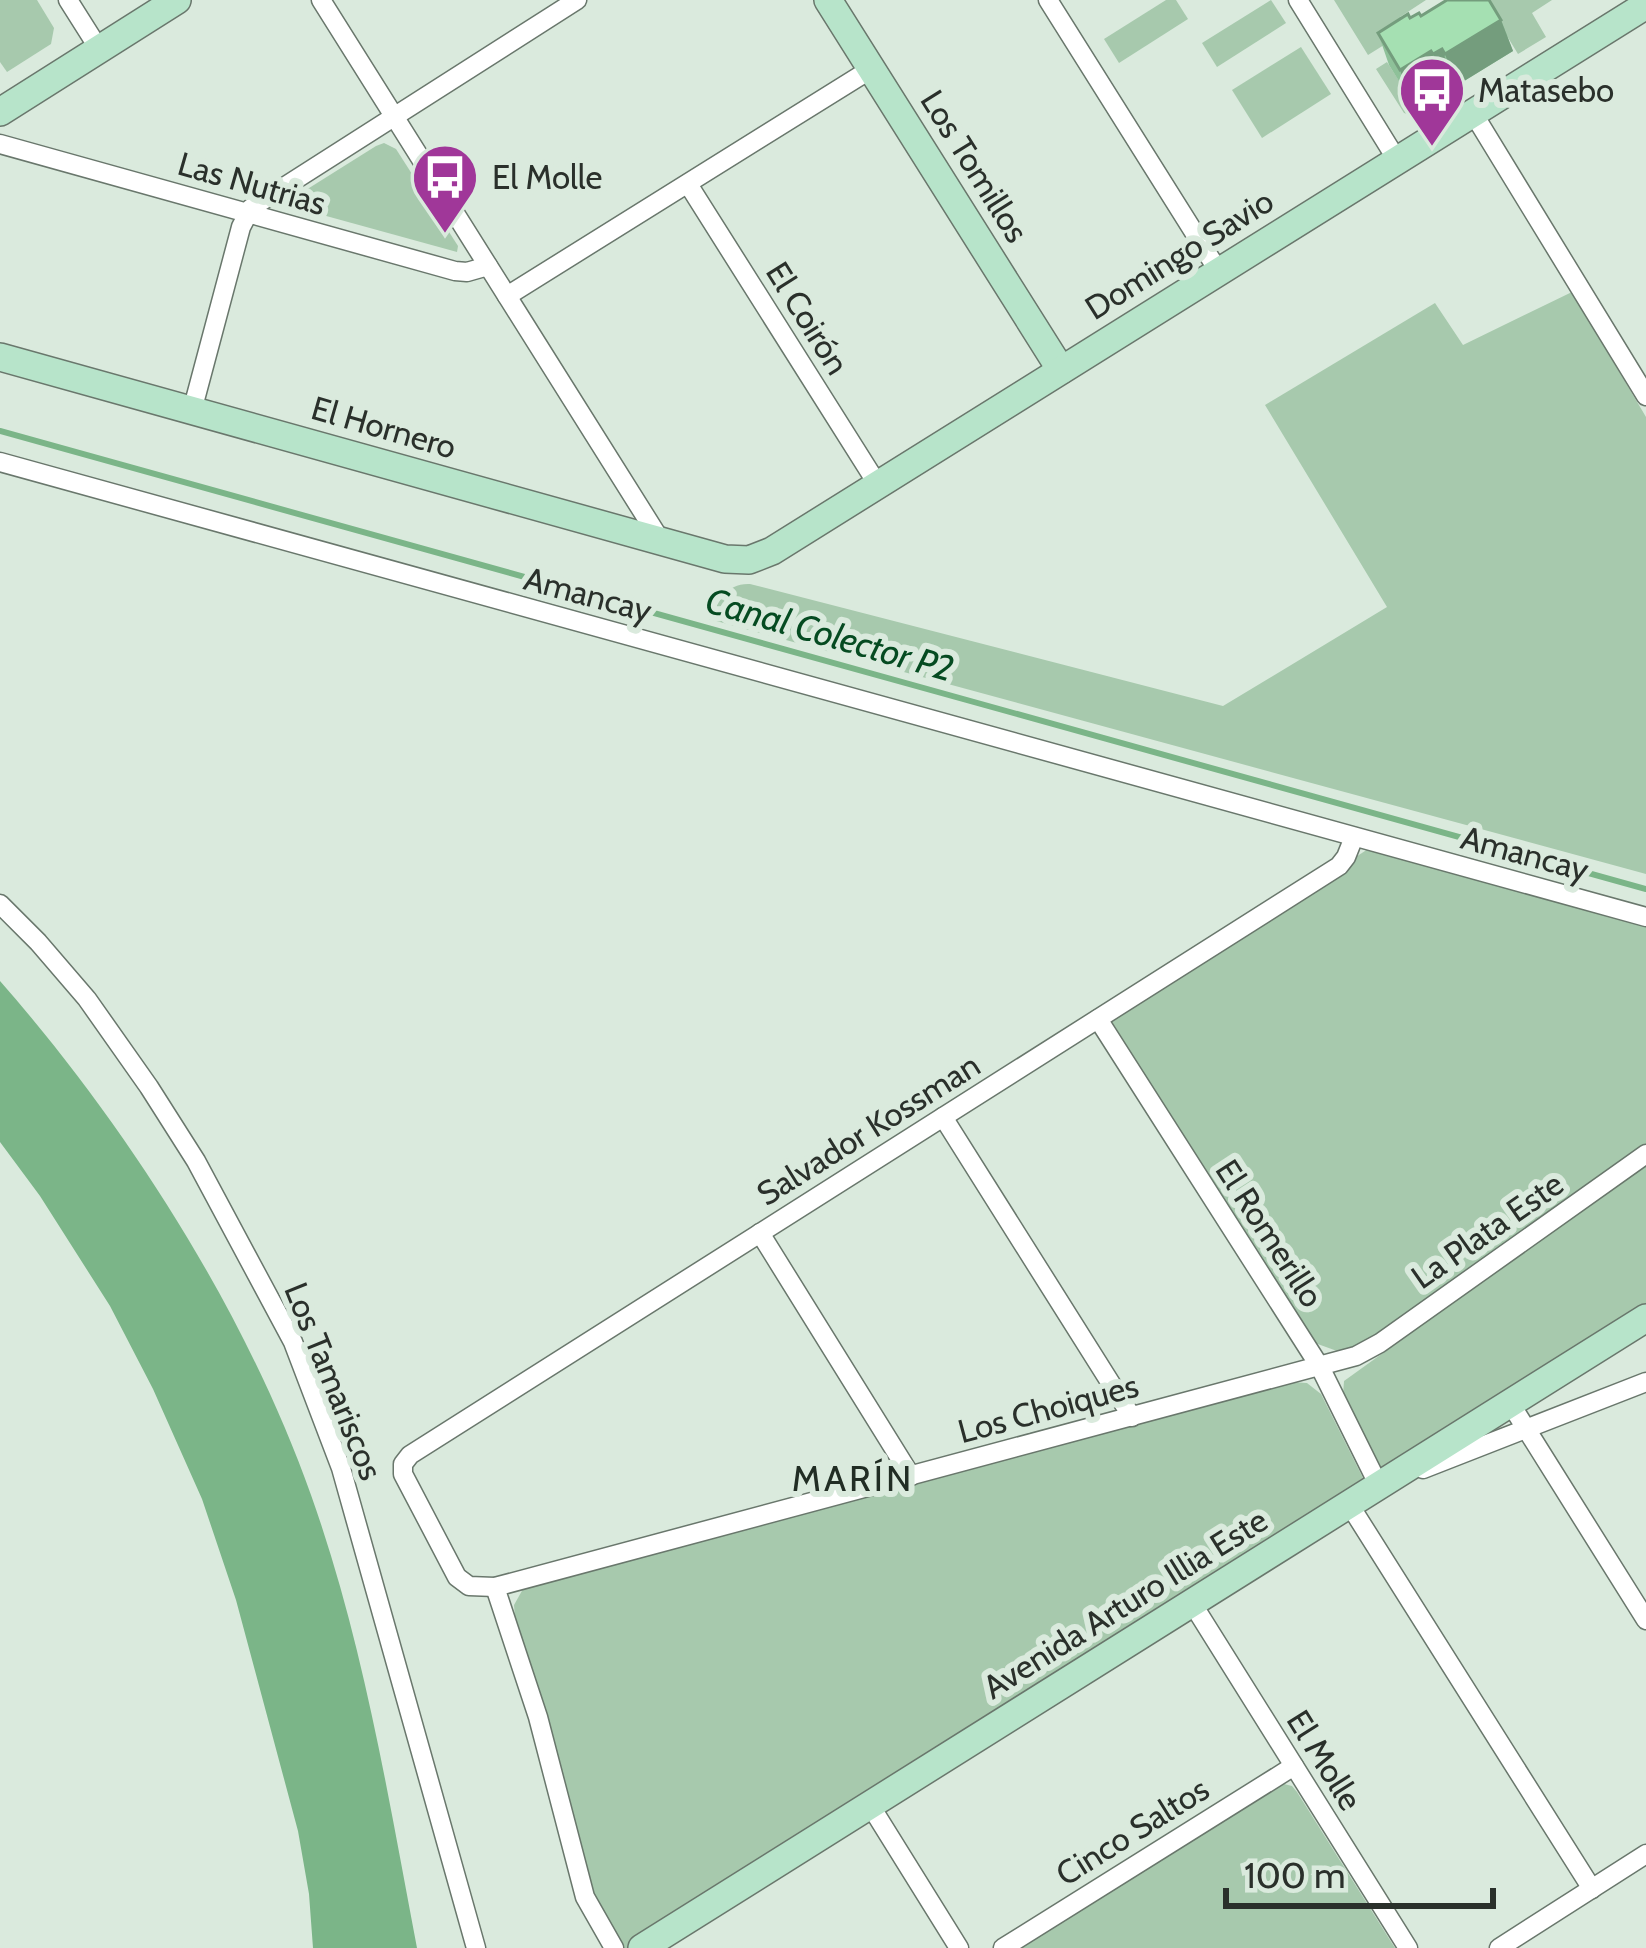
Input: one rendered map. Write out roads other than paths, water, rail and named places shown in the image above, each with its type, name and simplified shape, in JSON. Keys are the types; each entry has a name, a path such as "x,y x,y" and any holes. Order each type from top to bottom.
{"street":[{"path":"68,0 100,49"},
{"path":"0,112 177,0"},
{"path":"321,0 661,541"},
{"path":"192,411 246,213 261,199 578,0"},
{"name":"Los Tomillos","path":"829,0 1061,370"},
{"path":"1048,0 1219,272"},
{"path":"1298,0 1397,160"},
{"name":"Domingo Savio","path":"749,560 772,551 1646,4"},
{"path":"507,296 872,69"},
{"path":"1473,113 1646,396"},
{"name":"Las Nutrias","path":"0,144 455,271 488,266"},
{"name":"El Coirón","path":"688,184 878,485"},
{"name":"El Hornero","path":"0,357 724,559 749,560"},
{"name":"Amancay","path":"0,462 1646,917"},
{"name":"Salvador Kossman","path":"403,1464 413,1453 1339,866 1354,837"},
{"name":"Los Tamariscos","path":"0,904 75,985 149,1087 196,1161 293,1342 341,1468 476,1948"},
{"name":"El Romerillo","path":"1098,1019 1320,1366 1379,1486"},
{"path":"943,1117 1132,1417"},
{"name":"La Plata Este","path":"1362,1354 1646,1154"},
{"path":"760,1233 911,1476"},
{"name":"Avenida Arturo Illia Este","path":"642,1948 1646,1318"},
{"name":"Los Choiques","path":"469,1586 494,1587 1362,1354"},
{"path":"1379,1486 1646,1382"},
{"path":"1510,1403 1646,1620"},
{"name":"Los Tamariscos","path":"403,1464 406,1480 453,1570 469,1586"},
{"path":"1349,1504 1592,1889"},
{"path":"494,1587 538,1717 585,1897 614,1948"},
{"name":"El Molle","path":"1192,1603 1408,1948"},
{"name":"Cinco Saltos","path":"1003,1948 1294,1766"},
{"path":"869,1805 959,1948"},
{"path":"1499,1948 1646,1854"}],"waterway":[{"name":"Canal Colector P2","path":"0,431 1646,889"}],"place":[{"name":"Matasebo","path":"1432,149"},
{"name":"El Molle","path":"445,236"}],"district":[{"name":"MARÍN","path":"853,1478"}]}
